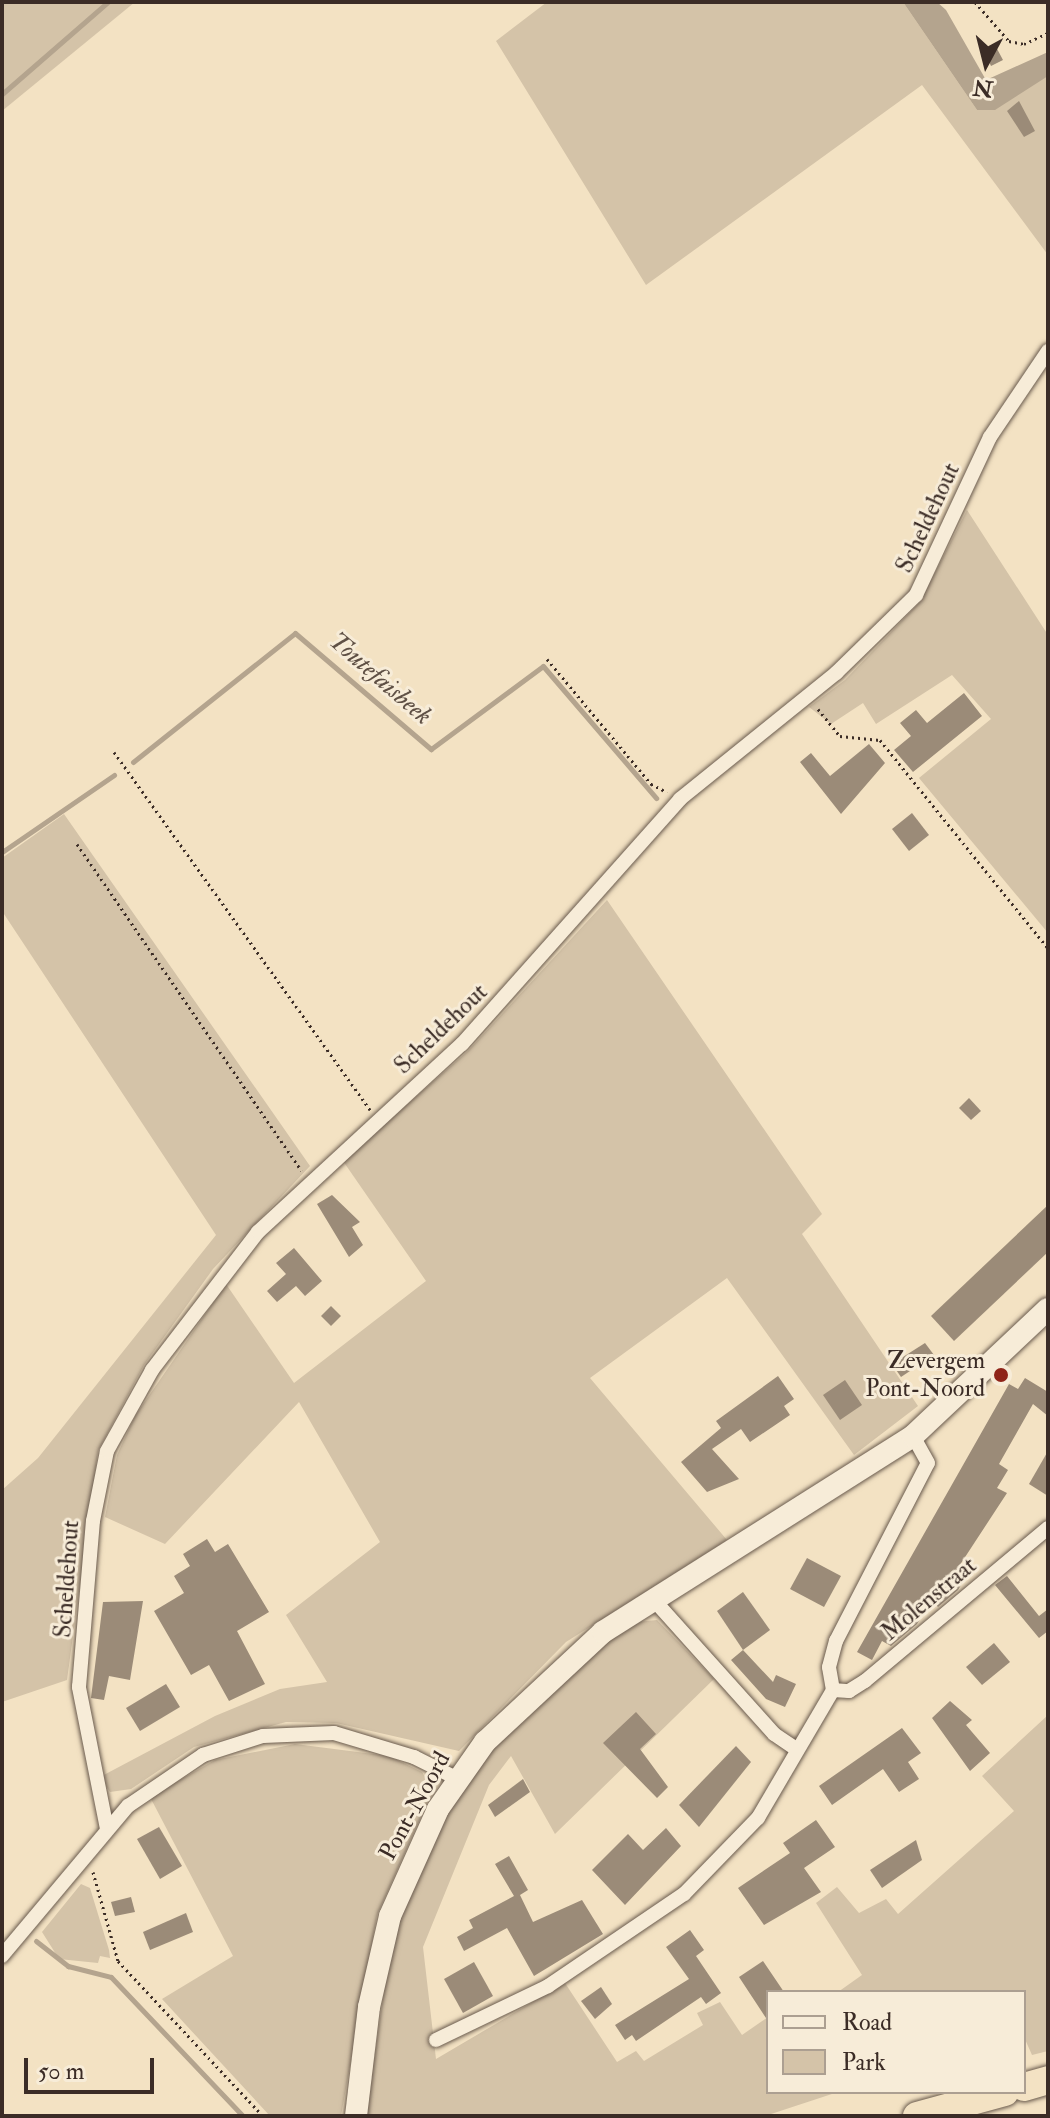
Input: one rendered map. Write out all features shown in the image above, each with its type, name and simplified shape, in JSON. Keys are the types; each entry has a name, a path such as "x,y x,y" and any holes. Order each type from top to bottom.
{"highway":[{"path":"1026,2086 1048,2080"},
{"path":"917,2116 998,2094"}],"street":[{"name":"Scheldehout","path":"107,1829 79,1687 100,1472 152,1370 220,1277 309,1181 462,1044 680,799 808,696 916,595 990,437 1048,351"},
{"name":"Pont-Noord","path":"356,2116 383,1941 407,1868 456,1778 536,1687 653,1599 913,1436 1048,1309"},
{"path":"436,2040 548,1986 684,1894 758,1818 833,1690 829,1667 836,1641 928,1463 913,1436"},
{"name":"Molenstraat","path":"833,1690 849,1691 865,1681 1048,1528"},
{"path":"653,1599 774,1734 796,1749"},
{"path":"2,1956 107,1829 168,1775 263,1736 362,1738 456,1778"}],"path":[{"path":"975,2 1009,41 1024,44 1048,33"},
{"path":"547,659 651,784 680,799"},
{"path":"808,696 840,736 880,740 1048,948"},
{"path":"114,752 379,1117"},
{"path":"77,844 309,1181"},
{"path":"88,1855 118,1961 263,2116"}],"green space":[{"path":"2,2 135,2 2,111"},
{"path":"547,2 903,2 977,110 1048,76 1048,255 922,85 646,285 496,41"},
{"path":"967,510 1048,635 1048,933 919,778 991,719 952,675 876,724 863,703 831,724 809,707 845,680 920,602"},
{"path":"64,814 310,1166 213,1269 144,1365 98,1451 67,1680 2,1702 2,1490 38,1458 216,1235 2,911 2,858"},
{"path":"607,900 822,1214 802,1234 918,1406 854,1455 727,1278 590,1378 727,1540 566,1642 459,1751 336,1723 286,1722 194,1747 131,1789 110,1792 100,1777 215,1716 280,1689 327,1682 286,1615 380,1542 299,1402 165,1544 105,1517 117,1455 135,1416 226,1284 294,1383 426,1281 343,1161 468,1051"},
{"path":"657,1620 714,1679 555,1834 511,1756 489,1785 423,1947 436,2059 565,1983 617,2062 636,2051 644,2061 703,2025 697,2013 720,2002 742,2035 766,2018 766,2094 832,2094 765,2116 366,2116 390,1949 430,1837 505,1732 606,1640 637,1622"},
{"path":"1048,1715 1048,2051 1032,2055 1026,2042 1026,1990 841,1990 862,1975 816,1903 837,1887 859,1913 886,1899 898,1914 1014,1811 982,1776"},
{"path":"295,1744 389,1756 422,1772 433,1790 377,1915 341,2116 270,2116 162,1999 233,1956 150,1797 215,1760"},
{"path":"81,1884 90,1888 109,1950 110,1958 100,1956 98,1963 59,1959 42,1932"}],"shaded area":[{"path":"903,2 937,2 946,10 986,80 1048,52 1048,76 995,110 977,110"}],"building":[{"path":"995,45 1003,60 991,66 984,51"},
{"path":"1019,101 1035,131 1024,137 1007,111"},
{"path":"964,693 982,716 913,772 894,750 911,736 900,723 916,710 927,723"},
{"path":"869,744 885,763 841,814 800,762 811,753 830,776"},
{"path":"912,813 929,835 909,851 892,829"},
{"path":"969,1098 981,1111 971,1120 959,1108"},
{"path":"332,1195 360,1222 352,1227 363,1245 349,1257 317,1204"},
{"path":"1048,1205 1048,1252 954,1341 931,1316"},
{"path":"294,1248 322,1281 305,1296 296,1286 277,1302 267,1291 286,1274 276,1263"},
{"path":"331,1306 341,1316 331,1326 321,1316"},
{"path":"925,1343 934,1355 901,1377 892,1364"},
{"path":"778,1376 794,1399 784,1406 790,1415 750,1442 741,1429 712,1449 739,1479 707,1492 681,1462 721,1428 716,1421"},
{"path":"1025,1378 1048,1392 1048,1416 1033,1404 999,1464 1008,1470 997,1488 1007,1493 954,1574 964,1580 958,1590 938,1607 932,1600 917,1624 891,1646 882,1641 872,1660 857,1652 1009,1384 1018,1389"},
{"path":"845,1380 862,1405 840,1420 823,1395"},
{"path":"1048,1451 1048,1496 1029,1484"},
{"path":"207,1539 215,1552 228,1544 269,1612 237,1631 265,1684 229,1701 209,1665 191,1675 154,1611 184,1593 174,1576 190,1566 183,1554"},
{"path":"807,1558 841,1576 824,1607 790,1589"},
{"path":"1007,1576 1039,1616 1048,1609 1048,1631 1039,1638 995,1585"},
{"path":"743,1592 770,1630 743,1650 717,1611"},
{"path":"143,1601 130,1680 109,1676 104,1700 91,1698 103,1602"},
{"path":"994,1643 1010,1662 982,1685 966,1667"},
{"path":"743,1650 773,1682 776,1675 796,1684 785,1707 766,1699 731,1660"},
{"path":"166,1684 180,1707 140,1731 126,1708"},
{"path":"950,1701 972,1720 966,1725 990,1753 970,1771 932,1718"},
{"path":"636,1712 656,1734 640,1749 668,1787 657,1798 603,1743"},
{"path":"902,1728 921,1753 908,1762 919,1779 899,1792 883,1769 832,1805 819,1786"},
{"path":"736,1746 751,1762 699,1827 679,1805"},
{"path":"523,1779 530,1792 495,1817 488,1805"},
{"path":"816,1820 835,1847 804,1868 821,1892 764,1925 738,1888 790,1853 783,1843"},
{"path":"159,1827 182,1866 160,1879 137,1839"},
{"path":"666,1828 681,1846 625,1905 592,1870 628,1834 643,1850"},
{"path":"916,1840 922,1860 882,1888 870,1870"},
{"path":"509,1856 528,1890 520,1895 533,1922 582,1900 603,1934 534,1976 507,1928 464,1951 457,1937 473,1928 469,1920 514,1896 495,1864"},
{"path":"131,1897 135,1912 115,1916 111,1902"},
{"path":"186,1913 193,1932 150,1950 143,1932"},
{"path":"690,1930 704,1950 696,1956 721,1993 706,2004 701,1997 636,2041 632,2035 625,2040 615,2025 689,1979 666,1947"},
{"path":"763,1961 783,1990 766,1990 766,2018 739,1977"},
{"path":"474,1962 493,1996 463,2013 444,1979"},
{"path":"601,1987 612,2004 595,2019 581,2001"}],"waterway":[{"path":"2,94 108,2"},
{"name":"Toutefaisbeek","path":"133,762 295,633 431,749 543,666 656,798"},
{"name":"Toutefaisbeek","path":"2,852 114,775"},
{"path":"36,1941 68,1966 111,1977 243,2116"}],"place":[{"name":"Zevergem Pont-Noord","path":"1001,1375"}]}
